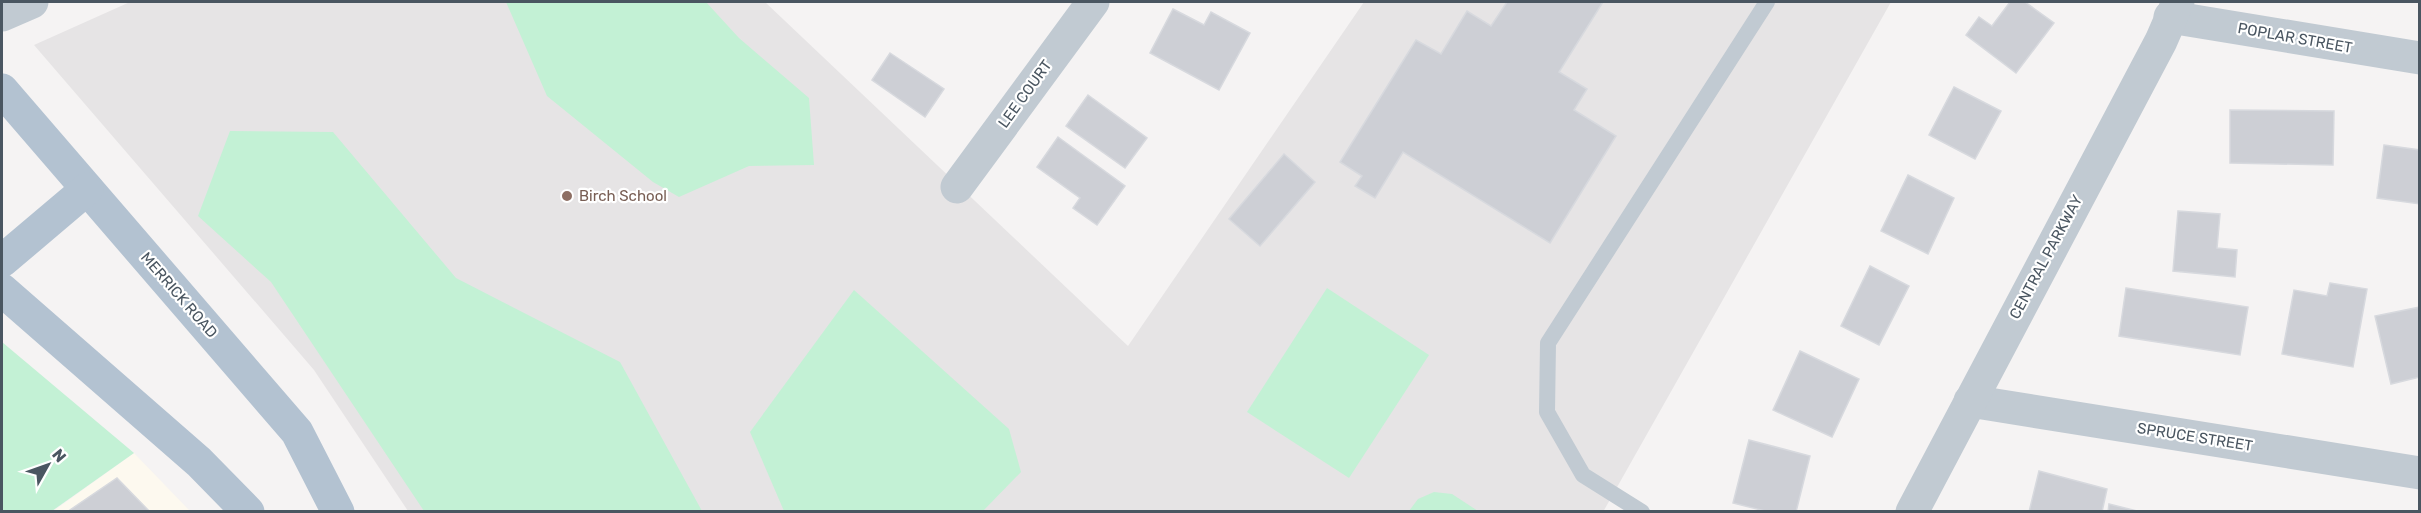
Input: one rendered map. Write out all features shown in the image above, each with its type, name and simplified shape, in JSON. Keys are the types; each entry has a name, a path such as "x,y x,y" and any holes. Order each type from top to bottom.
{"main road":[{"name":"MERRICK ROAD","path":"2,90 297,432 338,512"},
{"path":"2,261 87,189"},
{"path":"2,290 199,462 248,512"}],"street":[{"path":"2,15 32,2"},
{"name":"LEE COURT","path":"957,188 1093,2"},
{"name":"POPLAR STREET","path":"2174,9 2420,58"},
{"name":"CENTRAL PARKWAY","path":"1912,512 2162,41 2174,9"},
{"name":"SPRUCE STREET","path":"1970,401 2420,473"}],"lane":[{"path":"1642,512 1583,475 1547,412 1548,343 1767,2"}],"shaded area":[{"name":"Birch School","path":"130,2 765,2 1128,346 1364,2 1891,2 1603,512 408,511 314,370 34,45"},
{"path":"134,453 190,511 52,512"}],"green space":[{"path":"506,2 706,2 739,38 809,98 814,165 749,166 679,197 653,182 547,96"},
{"path":"230,131 333,132 456,278 620,362 702,511 424,511 271,282 198,216"},
{"path":"1327,288 1429,355 1349,478 1247,412"},
{"path":"854,290 1009,429 1021,472 983,511 784,511 750,432"},
{"path":"2,342 134,453 52,511 2,511"},
{"path":"1434,492 1452,494 1478,511 1409,511 1418,499"}],"building":[{"path":"1507,2 1603,2 1559,72 1587,89 1574,110 1616,136 1550,243 1403,152 1375,198 1355,186 1362,176 1340,162 1416,40 1441,54 1467,11 1491,26"},
{"path":"2010,2 2025,2 2054,23 2016,73 1966,35 1979,17 1992,26"},
{"path":"1173,9 1204,25 1211,12 1250,33 1219,90 1150,53"},
{"path":"890,53 944,89 925,117 872,80"},
{"path":"1954,87 2001,111 1975,159 1929,135"},
{"path":"1088,95 1147,138 1125,168 1066,126"},
{"path":"2230,110 2334,111 2333,165 2230,163"},
{"path":"1058,137 1125,186 1097,225 1073,208 1080,198 1037,167"},
{"path":"2384,145 2420,150 2420,204 2377,198"},
{"path":"1284,154 1315,182 1260,246 1229,219"},
{"path":"1908,175 1954,198 1928,254 1881,231"},
{"path":"2178,211 2220,214 2217,248 2237,250 2235,277 2173,271"},
{"path":"1870,266 1909,286 1879,345 1841,326"},
{"path":"2330,283 2367,289 2353,367 2282,354 2294,290 2327,296"},
{"path":"2126,288 2248,307 2240,355 2119,336"},
{"path":"2420,307 2420,377 2391,384 2375,316"},
{"path":"1800,351 1859,379 1832,437 1773,410"},
{"path":"1749,440 1810,456 1796,512 1769,512 1733,503"},
{"path":"2039,471 2107,489 2102,512 2029,512"},
{"path":"117,478 150,512 67,512"},
{"path":"2109,504 2141,512 2108,512"}],"place":[{"name":"Birch School","path":"567,196"}]}
